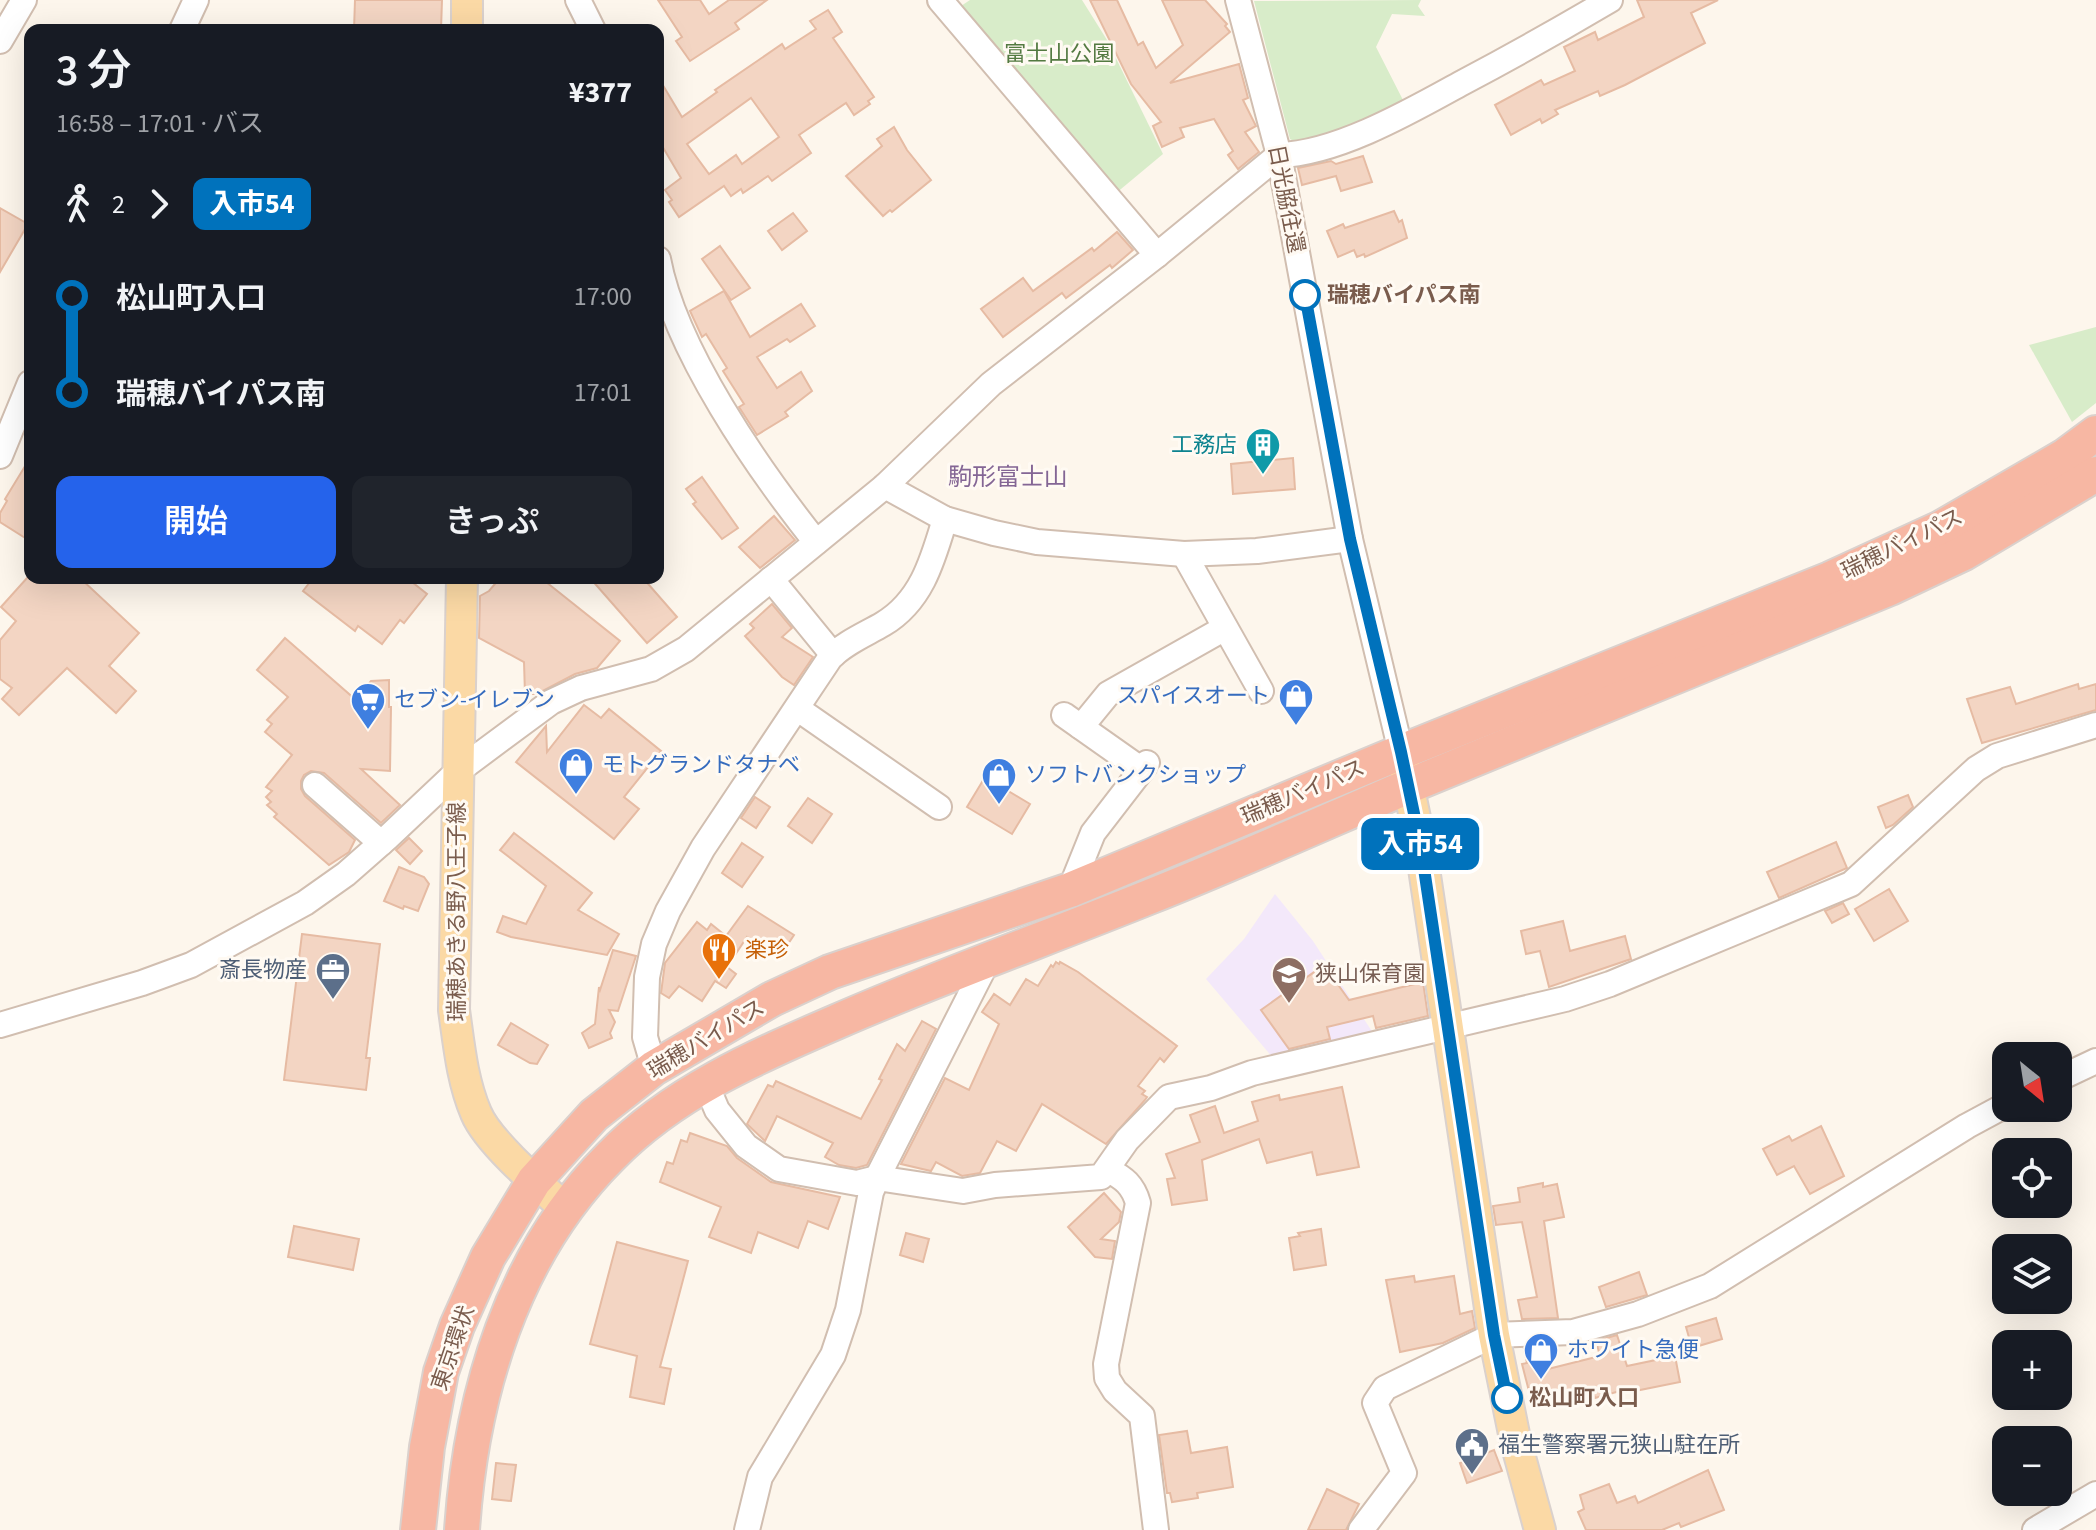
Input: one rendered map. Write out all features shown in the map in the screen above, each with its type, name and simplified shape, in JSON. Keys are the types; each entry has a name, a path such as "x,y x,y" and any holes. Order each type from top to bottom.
{"highway":[{"name":"瑞穂バイパス","path":"565,1208 610,1156 643,1127 706,1084 768,1052 988,960 1153,896 1890,588 1964,553 2085,478 2096,433"},
{"name":"瑞穂バイパス","path":"534,1181 594,1115 654,1068 772,999 830,972 1070,890 1830,579 1941,528 2085,478"},
{"name":"東京環状","path":"418,1530 427,1447 441,1372 457,1326 488,1257 534,1181"},
{"name":"東京環状","path":"462,1530 476,1415 502,1329 532,1262 565,1208"}],"main road":[{"path":"467,0 467,24"},
{"name":"瑞穂あきる野八王子線","path":"462,584 454,1010 463,1075 477,1116 506,1152 565,1208"},
{"name":"日光脇往還","path":"1401,752 1448,1025 1494,1335 1515,1439 1540,1530"}],"street":[{"path":"0,41 24,0"},
{"path":"578,0 590,24"},
{"path":"940,0 1157,255"},
{"name":"日光脇往還","path":"1238,0 1279,155 1350,539 1401,752"},
{"path":"0,1025 142,983 191,965 305,903 346,874 458,771 551,702 581,688 651,669 686,649 885,486 991,384 1279,155 1334,143 1397,118 1610,0"},
{"path":"184,24 191,2"},
{"path":"664,283 671,310 704,373 748,447 816,542"},
{"path":"0,456 24,398"},
{"path":"885,486 945,519 1037,542 1184,554 1257,551 1350,539"},
{"path":"654,1068 645,1037 647,977 654,944 668,911 703,848 833,655 888,622 912,598 931,569 945,519"},
{"path":"1184,554 1261,691"},
{"path":"771,579 833,655"},
{"path":"1070,890 1093,833 1145,767 1073,721 1108,694 1225,628"},
{"path":"798,709 939,807"},
{"path":"706,1084 717,1110 746,1146 779,1169 857,1183 877,1178 963,1191 995,1185 1101,1177 1127,1140 1169,1097 1211,1088 1252,1073 1565,999 1610,984 1851,884 1976,769 1997,756 2096,725"},
{"path":"315,785 381,843"},
{"path":"747,1530 760,1477 833,1355 848,1310 871,1192 988,960"},
{"path":"2072,1072 2096,1061"},
{"path":"1361,1530 1404,1473 1375,1403 1385,1388 1494,1335 1573,1332 1638,1314 1710,1286 1992,1113"},
{"path":"1108,1170 1125,1179 1135,1191 1138,1203 1106,1364 1107,1378 1115,1391 1142,1416 1156,1530"},
{"path":"2035,1530 2096,1494"}],"shaded area":[{"path":"1275,894 1313,941 1375,1036 1274,1059 1206,979 1244,939"}],"green space":[{"name":"富士山公園","path":"970,0 1082,0 1107,40 1163,154 1115,194 958,8"},
{"path":"1421,0 1418,6 1425,16 1392,14 1376,47 1405,104 1302,145 1290,139 1254,1"},
{"path":"2096,327 2096,403 2072,422 2029,345"}],"building":[{"path":"355,0 442,0 441,24 354,24"},
{"path":"658,0 700,0 709,14 729,0 767,0 735,23 739,29 690,61 676,41 682,37"},
{"path":"1090,0 1117,0 1138,45 1143,42 1156,68 1183,45 1162,0 1205,0 1227,24 1225,26 1230,32 1170,83 1239,64 1248,98 1243,100 1256,126 1245,132 1259,152 1238,169 1228,155 1233,151 1214,119 1180,128 1184,137 1162,147 1153,126 1161,122 1131,84"},
{"path":"1637,0 1718,0 1691,13 1705,43 1625,85 1600,96 1598,91 1555,110 1558,114 1542,123 1540,119 1511,135 1495,105 1541,80 1544,85 1575,71 1564,47 1595,32 1598,40 1644,17"},
{"path":"828,10 842,32 833,38 874,97 868,101 870,104 854,115 846,103 799,135 811,153 772,181 768,176 743,193 741,189 731,196 724,186 679,217 665,190 681,178 664,149 664,87 682,117 782,44 785,49 816,29 810,21","holes":["751,98 779,137 742,164 736,155 709,174 687,144"]},
{"path":"894,127 907,150 931,180 883,216 846,176 882,146 877,139"},
{"path":"1363,156 1372,182 1341,191 1336,176 1302,185 1298,168 1331,161 1336,164"},
{"path":"0,208 24,222 24,231 0,272"},
{"path":"1394,211 1399,222 1402,220 1407,238 1365,257 1364,254 1357,257 1354,250 1338,257 1327,231"},
{"path":"793,213 807,231 782,250 768,231"},
{"path":"1117,232 1133,250 1112,268 1110,265 1066,298 1062,293 1003,337 981,309 1023,278 1033,291"},
{"path":"720,246 750,288 731,300 702,259"},
{"path":"724,291 750,337 801,304 815,326 757,357 777,388 801,372 812,391 785,412 788,416 757,435 739,407 744,404 723,371 727,368 706,334 702,337 690,311"},
{"name":"工務店","path":"1293,458 1295,489 1233,494 1231,464"},
{"path":"24,468 24,537 0,522 5,499"},
{"path":"702,477 738,528 722,539 693,504 696,502 686,489"},
{"path":"774,516 795,540 760,568 739,547"},
{"path":"24,581 24,584 86,584 139,633 109,666 136,691 116,713 67,668 19,715 2,699 12,688 0,679 0,640 16,621 1,607"},
{"path":"308,584 414,584 427,594 404,623 400,620 382,644 358,626 355,631 303,591"},
{"path":"495,584 549,584 620,641 597,668 575,674 537,694 525,694 524,662 479,638 480,596"},
{"path":"595,584 648,584 677,617 647,643"},
{"path":"772,604 792,628 782,637 813,657 794,685 782,677 745,636 754,628 750,624"},
{"path":"285,638 356,700 371,681 389,680 390,771 361,769 400,805 381,823 324,773 311,771 301,781 305,796 355,840 349,852 329,865 274,817 277,814 267,805 271,802 266,797 272,791 266,787 292,755 265,732 272,724 267,720 288,697 257,670"},
{"path":"2078,684 2079,689 2096,684 2096,710 1982,743 1967,699 2010,687 2016,704"},
{"path":"584,705 601,718 609,709 661,751 624,797 639,809 614,839 516,762 546,726 547,752"},
{"name":"ソフトバンクショップ","path":"985,777 1030,804 1012,834 967,807"},
{"path":"1908,795 1913,807 1886,828 1878,807"},
{"path":"755,797 770,807 756,828 741,818"},
{"path":"808,798 832,814 812,843 788,826"},
{"path":"514,833 592,893 578,910 619,934 607,955 497,932 503,916 526,924 546,886 500,850"},
{"path":"409,838 422,851 410,864 396,850"},
{"path":"1836,842 1847,868 1779,898 1767,872"},
{"path":"742,843 763,857 742,887 722,873"},
{"path":"399,867 424,877 429,884 418,911 384,901"},
{"path":"1889,889 1908,921 1874,941 1855,909"},
{"path":"1843,903 1849,914 1832,923 1825,911"},
{"path":"748,906 794,935 778,959 747,937 727,967 736,974 726,988 715,981 702,1001 679,986 669,998 661,993 665,963 697,922 707,930 711,924 726,936"},
{"path":"1563,921 1570,951 1625,936 1631,959 1549,987 1540,951 1526,954 1521,931"},
{"name":"斎長物産","path":"302,934 380,944 366,1058 370,1058 366,1090 284,1080"},
{"path":"613,950 636,956 618,1011 609,1010 615,1022 610,1033 612,1038 589,1048 582,1033 595,1024 599,987 600,990"},
{"path":"1056,962 1078,972 1177,1046 1164,1062 1160,1058 1138,1086 1145,1091 1142,1094 1147,1097 1145,1100 1106,1144 1042,1104 1016,1151 997,1141 980,1173 962,1176 936,1162 931,1171 901,1164 945,1078 969,1090 999,1024 982,1012 994,994 1010,1005 1026,979 1038,986"},
{"path":"1324,965 1349,1000 1423,982 1428,1016 1376,1028 1373,1016 1327,1027 1330,1039 1289,1049 1261,1010"},
{"path":"922,1021 936,1029 867,1165 856,1168 839,1165 825,1157 833,1143 777,1116 765,1141 747,1124 768,1085 773,1087 776,1081 861,1119 897,1044 905,1051"},
{"path":"511,1023 548,1045 537,1064 498,1045"},
{"path":"1342,1087 1359,1167 1317,1175 1312,1152 1267,1163 1259,1139 1202,1160 1207,1200 1172,1205 1167,1179 1175,1178 1166,1154 1200,1142 1190,1115 1215,1106 1224,1133 1258,1121 1252,1102 1279,1095 1280,1100"},
{"path":"1821,1126 1844,1176 1810,1194 1794,1166 1777,1175 1763,1149 1789,1136 1792,1141"},
{"path":"690,1133 727,1146 737,1158 771,1182 840,1197 828,1229 808,1221 798,1248 758,1232 751,1253 709,1237 721,1207 660,1182 667,1162 673,1164 681,1140 687,1142"},
{"path":"1543,1183 1543,1187 1557,1184 1564,1217 1544,1221 1558,1318 1522,1319 1518,1300 1537,1297 1522,1222 1496,1225 1493,1206 1520,1202 1518,1188"},
{"path":"1104,1193 1121,1212 1119,1222 1101,1239 1115,1241 1112,1259 1095,1257 1068,1227"},
{"path":"294,1226 359,1239 353,1270 288,1257"},
{"path":"1321,1229 1326,1265 1294,1270 1289,1238"},
{"path":"906,1233 929,1239 923,1262 900,1255"},
{"path":"617,1242 688,1261 660,1367 671,1369 664,1404 630,1397 637,1356 590,1344"},
{"path":"1639,1272 1647,1295 1606,1307 1599,1287"},
{"path":"1414,1276 1415,1282 1454,1276 1460,1314 1472,1311 1475,1328 1443,1343 1400,1352 1386,1280"},
{"path":"1716,1318 1722,1339 1692,1348 1686,1327"},
{"path":"1617,1335 1627,1366 1675,1356 1680,1382 1635,1391 1634,1387 1595,1398 1593,1392 1533,1407 1522,1364 1527,1363 1524,1349 1543,1348 1548,1369 1600,1356 1596,1341"},
{"path":"1187,1431 1191,1453 1227,1447 1233,1487 1197,1493 1198,1498 1172,1502 1170,1493 1167,1493 1159,1435"},
{"path":"1494,1450 1502,1471 1467,1483 1460,1463"},
{"path":"496,1463 516,1465 511,1501 492,1499"},
{"path":"1708,1470 1724,1510 1681,1527 1679,1523 1662,1530 1586,1530 1578,1512 1584,1509 1580,1495 1609,1484 1617,1503 1635,1496 1638,1503"},
{"path":"1327,1489 1359,1504 1346,1530 1308,1530"}],"bus line":[{"name":"入市54","path":"1305,295 1350,539 1420,842 1494,1335 1507,1398"}],"place":[{"name":"瑞穂バイパス南","path":"1305,295"},
{"name":"工務店","path":"1263,476"},
{"name":"スパイスオート","path":"1296,727"},
{"name":"セブン-イレブン","path":"368,731"},
{"name":"モトグランドタナベ","path":"576,796"},
{"name":"ソフトバンクショップ","path":"999,806"},
{"name":"楽珍","path":"719,981"},
{"name":"斎長物産","path":"333,1001"},
{"name":"狭山保育園","path":"1289,1005"},
{"name":"ホワイト急便","path":"1541,1381"},
{"name":"松山町入口","path":"1507,1398"},
{"name":"福生警察署元狭山駐在所","path":"1472,1476"}],"district":[{"name":"駒形富士山","path":"1008,477"}]}
